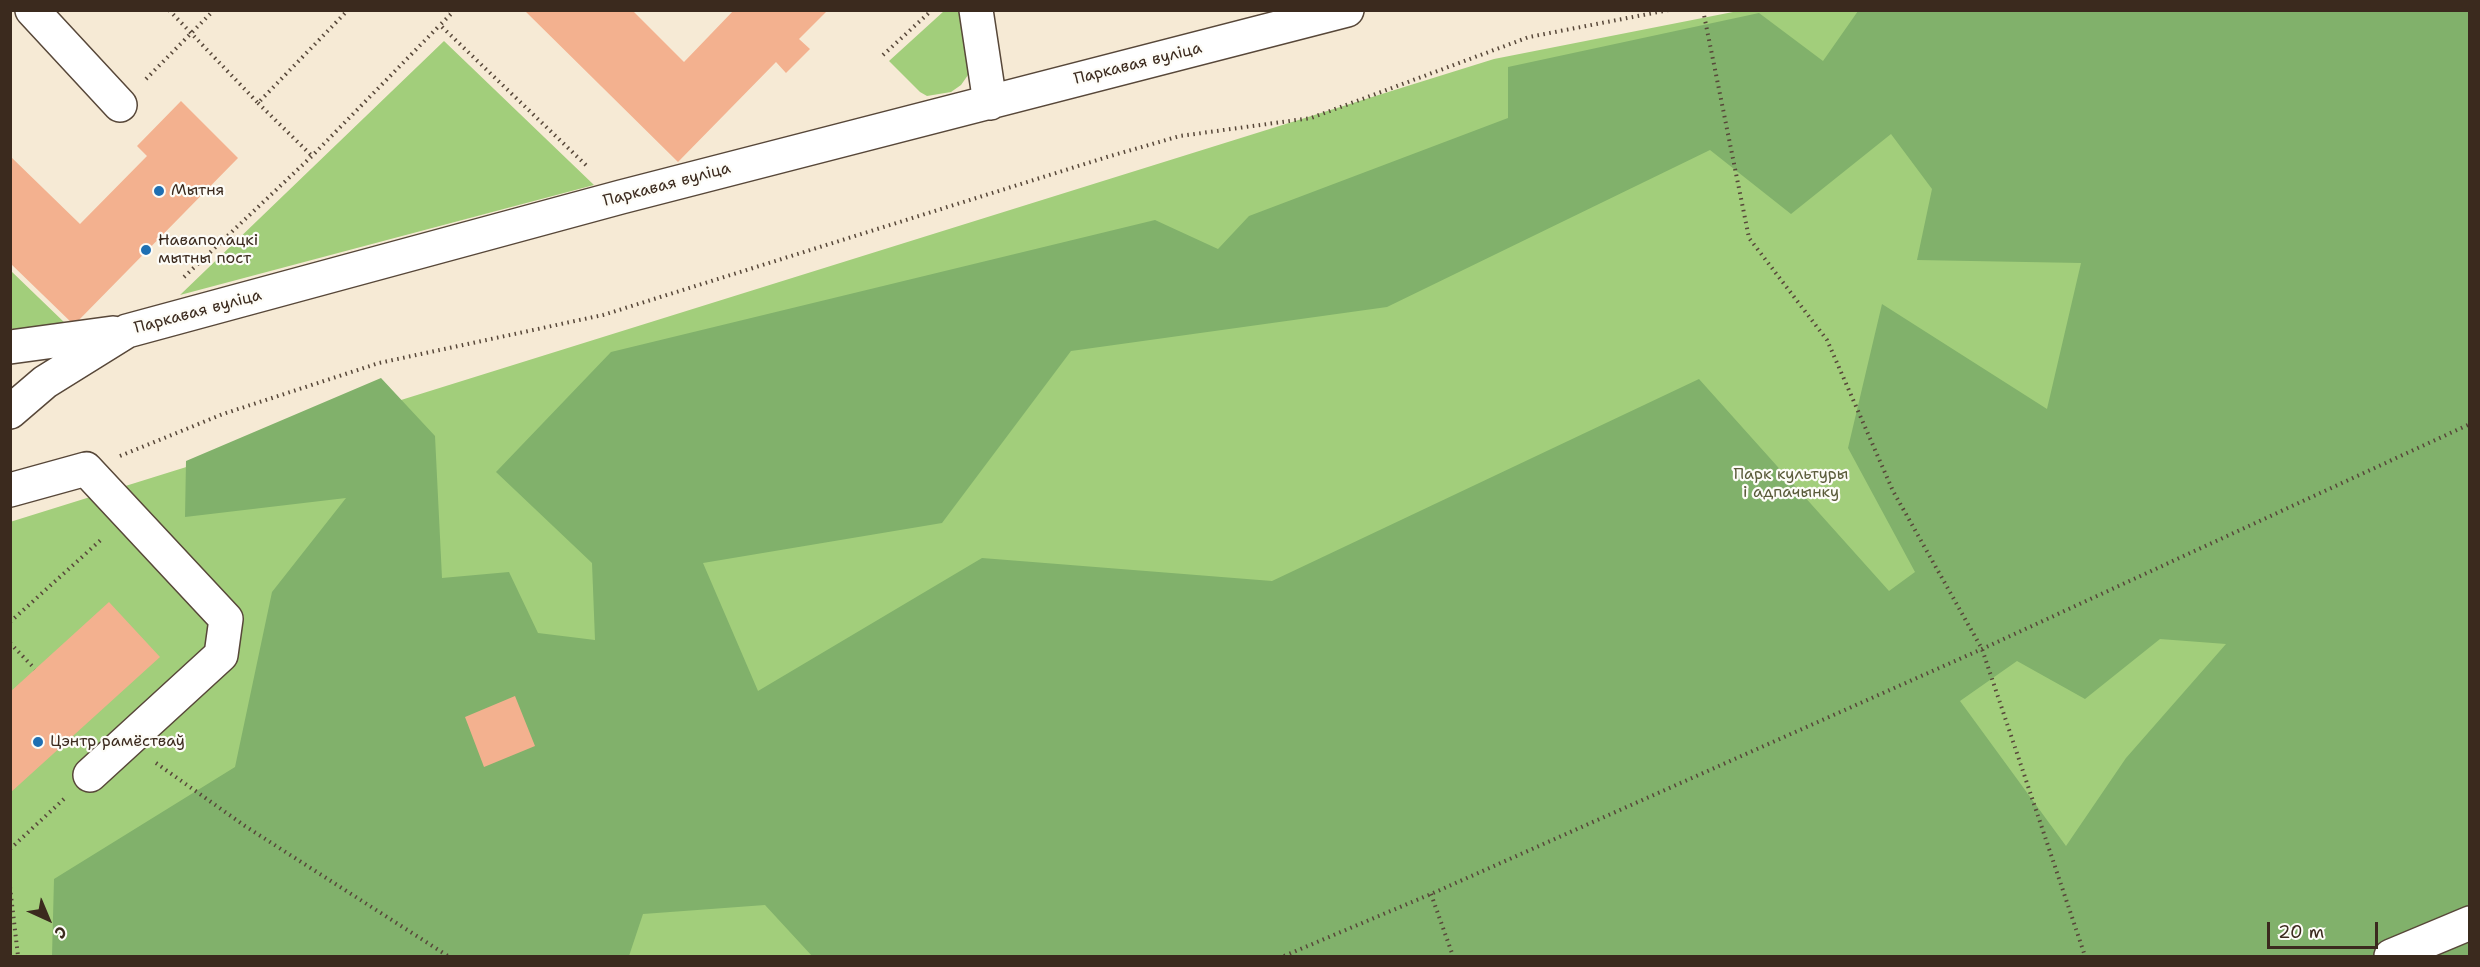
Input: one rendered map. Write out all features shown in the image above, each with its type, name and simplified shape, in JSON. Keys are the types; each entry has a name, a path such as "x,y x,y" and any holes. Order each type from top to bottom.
{"street":[{"path":"32,10 120,105"},
{"path":"976,10 990,102"},
{"name":"Паркавая вуліца","path":"10,412 45,382 127,331 621,197 1347,10"},
{"path":"10,347 127,331"},
{"path":"10,490 86,469 226,619 221,655 90,775"},
{"path":"2391,957 2469,923"}],"path":[{"path":"169,10 312,156"},
{"path":"120,105 214,10"},
{"path":"258,103 348,10"},
{"path":"177,284 312,156 452,14 449,10"},
{"path":"883,55 932,10"},
{"path":"86,469 223,414 379,363 603,315 1107,156 1180,136 1311,118 1529,37 1669,10"},
{"path":"1703,10 1749,238 1827,340 1893,491 1982,649 2085,957"},
{"path":"440,25 621,197"},
{"path":"1284,957 1982,649 2469,424"},
{"path":"10,622 129,514"},
{"path":"10,643 35,669"},
{"path":"127,742 245,826 448,957"},
{"path":"10,849 90,775"},
{"path":"10,887 18,957"},
{"path":"1431,894 1453,957"}],"green space":[{"path":"944,11 964,11 972,62 968,75 961,85 951,92 927,96 920,92 889,61"},
{"name":"Парк культуры і адпачынку","path":"1738,11 2469,11 2469,956 11,956 10,522 1494,59"},
{"name":"Парк культуры і адпачынку","path":"1858,11 2469,11 2469,956 812,956 765,905 643,914 629,956 52,956 54,879 235,767 272,592 346,498 185,517 186,461 381,378 435,436 442,578 509,572 538,633 595,640 592,563 496,472 611,352 1155,220 1218,249 1249,216 1508,118 1508,67 1759,13 1823,61","holes":["1891,134 1932,189 1917,260 2081,263 2047,409 1882,304 1848,448 1915,572 1889,591 1699,379 1272,581 982,558 758,691 703,563 942,523 1071,351 1387,307 1710,150 1791,214","2160,639 2226,644 2126,758 2066,846 1960,701 2017,661 2085,699"]},
{"path":"444,41 594,185 180,295"},
{"path":"10,270 66,324 18,335 11,327"}],"building":[{"path":"524,10 632,10 684,62 734,10 828,10 799,39 810,49 786,73 776,62 678,162"},
{"name":"Мытня","path":"181,101 238,158 74,325 10,263 10,156 80,224 147,156 137,146"},
{"name":"Цэнтр рамёстваў","path":"109,602 160,657 10,793 10,692"},
{"path":"515,696 535,746 484,767 465,717"}],"place":[{"name":"Мытня","path":"159,191"},
{"name":"Наваполацкі мытны пост","path":"146,250"},
{"name":"Цэнтр рамёстваў","path":"38,742"}]}
